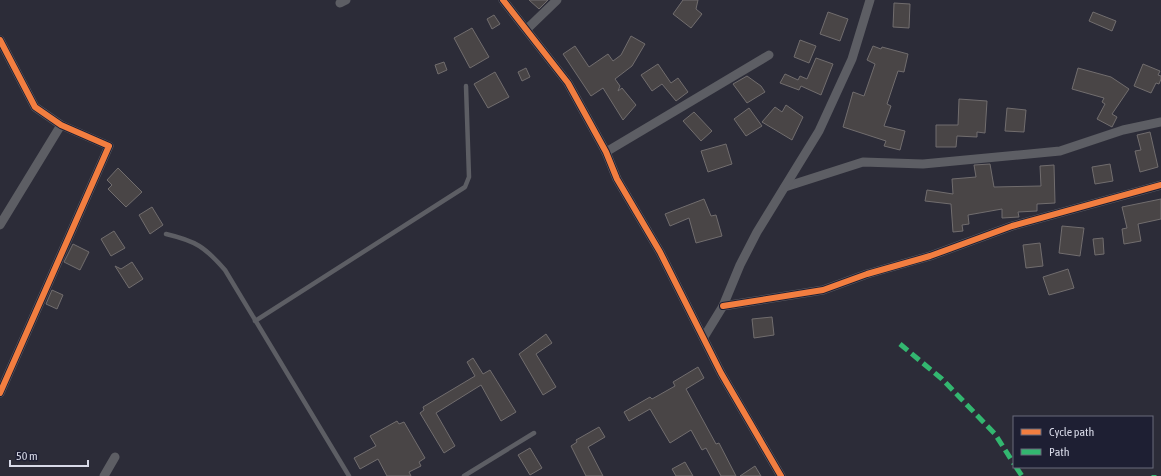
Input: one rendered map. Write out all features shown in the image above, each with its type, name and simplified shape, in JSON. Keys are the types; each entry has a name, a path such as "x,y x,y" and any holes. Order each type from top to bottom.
{"street":[{"path":"502,0 527,29 568,83 606,152 617,179 660,252 721,373 781,476"},
{"path":"527,29 557,0"},
{"path":"704,337 723,306 740,265 757,232 819,130 852,59 870,0"},
{"path":"0,40 35,107 61,124 109,146 0,393"},
{"path":"606,152 769,55"},
{"path":"785,187 863,162 923,164 1060,151 1123,130 1161,122"},
{"path":"0,225 61,124"},
{"path":"723,306 823,290 867,274 930,256 1012,226 1161,185"},
{"path":"105,476 115,457"}],"lane":[{"path":"255,321 466,187 469,177 466,86"},
{"path":"166,234 193,241 217,261 225,270 349,476"},
{"path":"464,476 534,434"}],"building":[{"path":"529,0 548,0 539,9"},
{"path":"683,0 698,0 696,9 702,14 691,28 673,14"},
{"path":"894,3 910,4 909,28 893,27"},
{"path":"828,12 848,19 840,41 820,34"},
{"path":"1093,12 1116,21 1112,31 1089,21"},
{"path":"494,15 500,24 492,29 487,19"},
{"path":"472,28 489,57 470,68 454,38"},
{"path":"631,36 645,44 632,66 615,79 620,86 618,91 622,88 636,105 623,120 603,88 591,96 563,54 575,46 589,67 608,54 613,61 621,55"},
{"path":"800,40 816,46 809,63 794,57"},
{"path":"873,46 908,54 904,72 898,71 887,104 891,106 884,126 905,131 900,150 884,146 886,141 843,127 853,92 864,96 875,64 867,60"},
{"path":"816,58 833,64 821,95 801,86 799,90 780,83 785,74 798,80 800,76 807,79"},
{"path":"444,62 447,70 438,74 435,65"},
{"path":"658,64 671,83 678,78 688,92 676,101 662,84 652,91 641,75"},
{"path":"1143,64 1160,71 1158,75 1161,76 1159,84 1156,83 1151,93 1134,86"},
{"path":"526,68 530,77 522,81 518,72"},
{"path":"1078,68 1111,77 1129,89 1112,114 1117,117 1112,127 1097,119 1105,104 1102,102 1104,98 1072,89"},
{"path":"495,72 509,97 488,108 474,84"},
{"path":"747,76 761,86 765,92 747,103 733,84"},
{"path":"959,99 987,101 985,133 977,132 977,137 957,136 956,147 936,147 936,125 958,125"},
{"path":"786,105 803,117 792,140 762,122 775,107 782,112"},
{"path":"749,108 762,126 746,136 734,119"},
{"path":"1007,108 1026,110 1024,132 1005,131"},
{"path":"694,112 712,131 701,141 683,121"},
{"path":"1150,132 1158,167 1140,172 1135,151 1141,150 1137,135"},
{"path":"726,144 732,164 708,172 701,151"},
{"path":"990,164 994,187 1041,186 1040,166 1054,165 1055,203 1037,204 1037,211 1018,212 1019,217 1002,218 1002,209 968,215 969,224 962,225 963,231 953,232 951,204 925,201 927,190 953,194 952,179 976,177 974,165"},
{"path":"1110,164 1113,181 1095,184 1092,167"},
{"path":"118,168 142,192 126,207 108,189 112,185 107,180"},
{"path":"704,199 711,216 716,215 722,236 696,243 689,218 670,226 665,214"},
{"path":"1161,199 1161,219 1138,224 1141,241 1124,244 1122,229 1127,228 1122,207"},
{"path":"152,207 163,225 150,234 139,215"},
{"path":"1062,226 1084,228 1080,256 1059,253"},
{"path":"114,231 125,248 111,256 101,239"},
{"path":"1103,238 1104,254 1095,255 1093,239"},
{"path":"1040,243 1043,266 1026,268 1023,245"},
{"path":"73,244 89,252 80,270 64,262"},
{"path":"132,262 143,279 129,288 115,266 121,269"},
{"path":"1068,269 1074,288 1049,295 1043,277"},
{"path":"52,290 63,295 57,309 46,304"},
{"path":"772,317 774,335 754,338 752,319"},
{"path":"546,334 552,343 536,354 556,387 543,395 519,354"},
{"path":"473,358 483,374 490,370 516,412 501,421 481,385 436,413 455,446 444,453 420,413 424,410 423,407 475,376 467,362"},
{"path":"698,367 704,378 686,389 716,444 719,443 736,476 721,476 706,448 702,450 691,430 670,443 650,409 629,421 624,412 650,397 652,399 675,386 673,382"},
{"path":"397,421 399,424 404,422 425,458 419,462 421,466 409,472 411,476 387,476 378,459 360,469 354,458 376,446 370,436"},
{"path":"599,427 605,437 588,447 603,476 586,476 571,446 577,442 576,440"},
{"path":"530,448 542,468 530,475 518,455"},
{"path":"685,462 693,476 676,476 672,469"},
{"path":"755,466 761,476 740,476"}],"marked path":[{"path":"900,344 942,379 995,434 1013,462"},
{"path":"1017,468 1022,476"}],"cycle path":[{"path":"503,0 568,83 606,152 617,179 660,252 721,373 781,476"},
{"path":"0,40 35,107 61,125 109,146 0,393"},
{"path":"723,306 823,290 867,274 930,256 1012,226 1161,185"}]}
